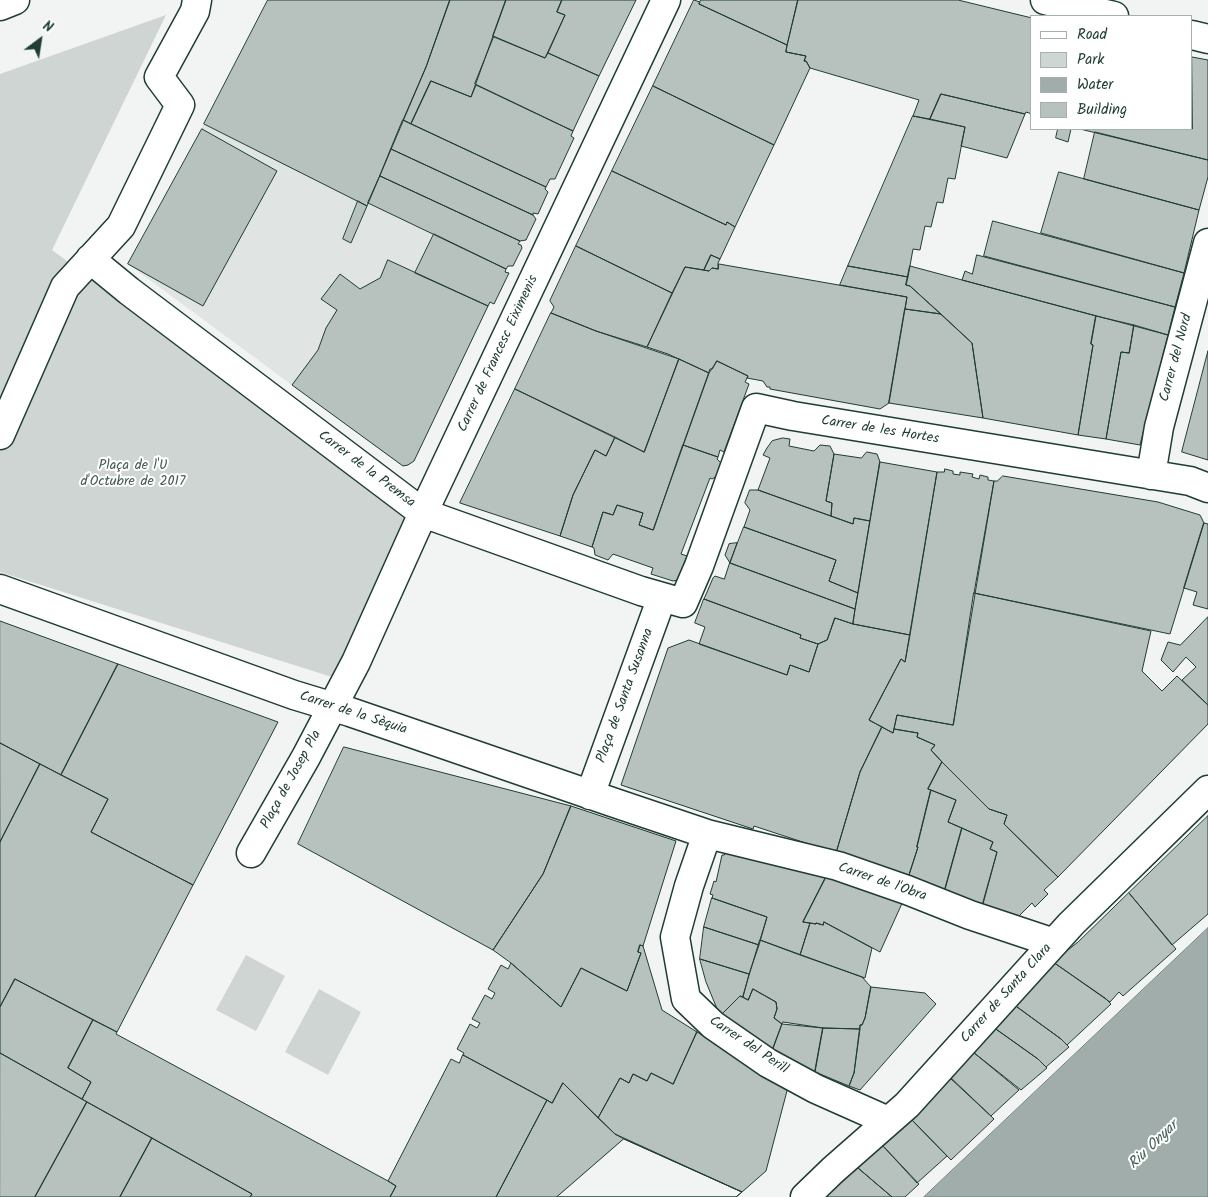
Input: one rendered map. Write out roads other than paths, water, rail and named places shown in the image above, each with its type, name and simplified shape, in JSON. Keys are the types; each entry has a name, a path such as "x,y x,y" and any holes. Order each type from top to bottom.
{"street":[{"path":"0,6 15,0"},
{"path":"0,435 65,288 121,226 180,105 159,77 195,11 197,0"},
{"name":"Carrer de Francesc Eiximenis","path":"332,708 356,662 666,0"},
{"path":"1045,0 1110,15"},
{"path":"1193,35 1208,39"},
{"name":"Carrer del Nord","path":"1151,475 1159,427 1208,242"},
{"name":"Carrer de la Premsa","path":"90,259 129,291 424,514 641,591 673,600"},
{"name":"Carrer de les Hortes","path":"673,600 699,566 756,408 793,416 1190,481 1208,488"},
{"name":"Carrer de la Sèquia","path":"0,589 332,708 368,718 707,834"},
{"name":"Plaça de Santa Susanna","path":"590,795 673,600"},
{"name":"Plaça de Josep Pla","path":"251,852 332,708"},
{"name":"Carrer de Santa Clara","path":"806,1197 833,1170 907,1104 1054,943 1208,790"},
{"name":"Carrer de l'Obra","path":"707,834 838,866 907,890 970,915 1054,943"},
{"name":"Carrer del Perill","path":"707,834 689,886 675,937 686,999 713,1025 768,1063 816,1089 888,1121"}],"water":[{"name":"Riu Onyar","path":"1208,928 1208,1197 924,1197"}],"park label":[{"name":"Plaça de l'U d'Octubre de 2017","path":"133,476"}]}
